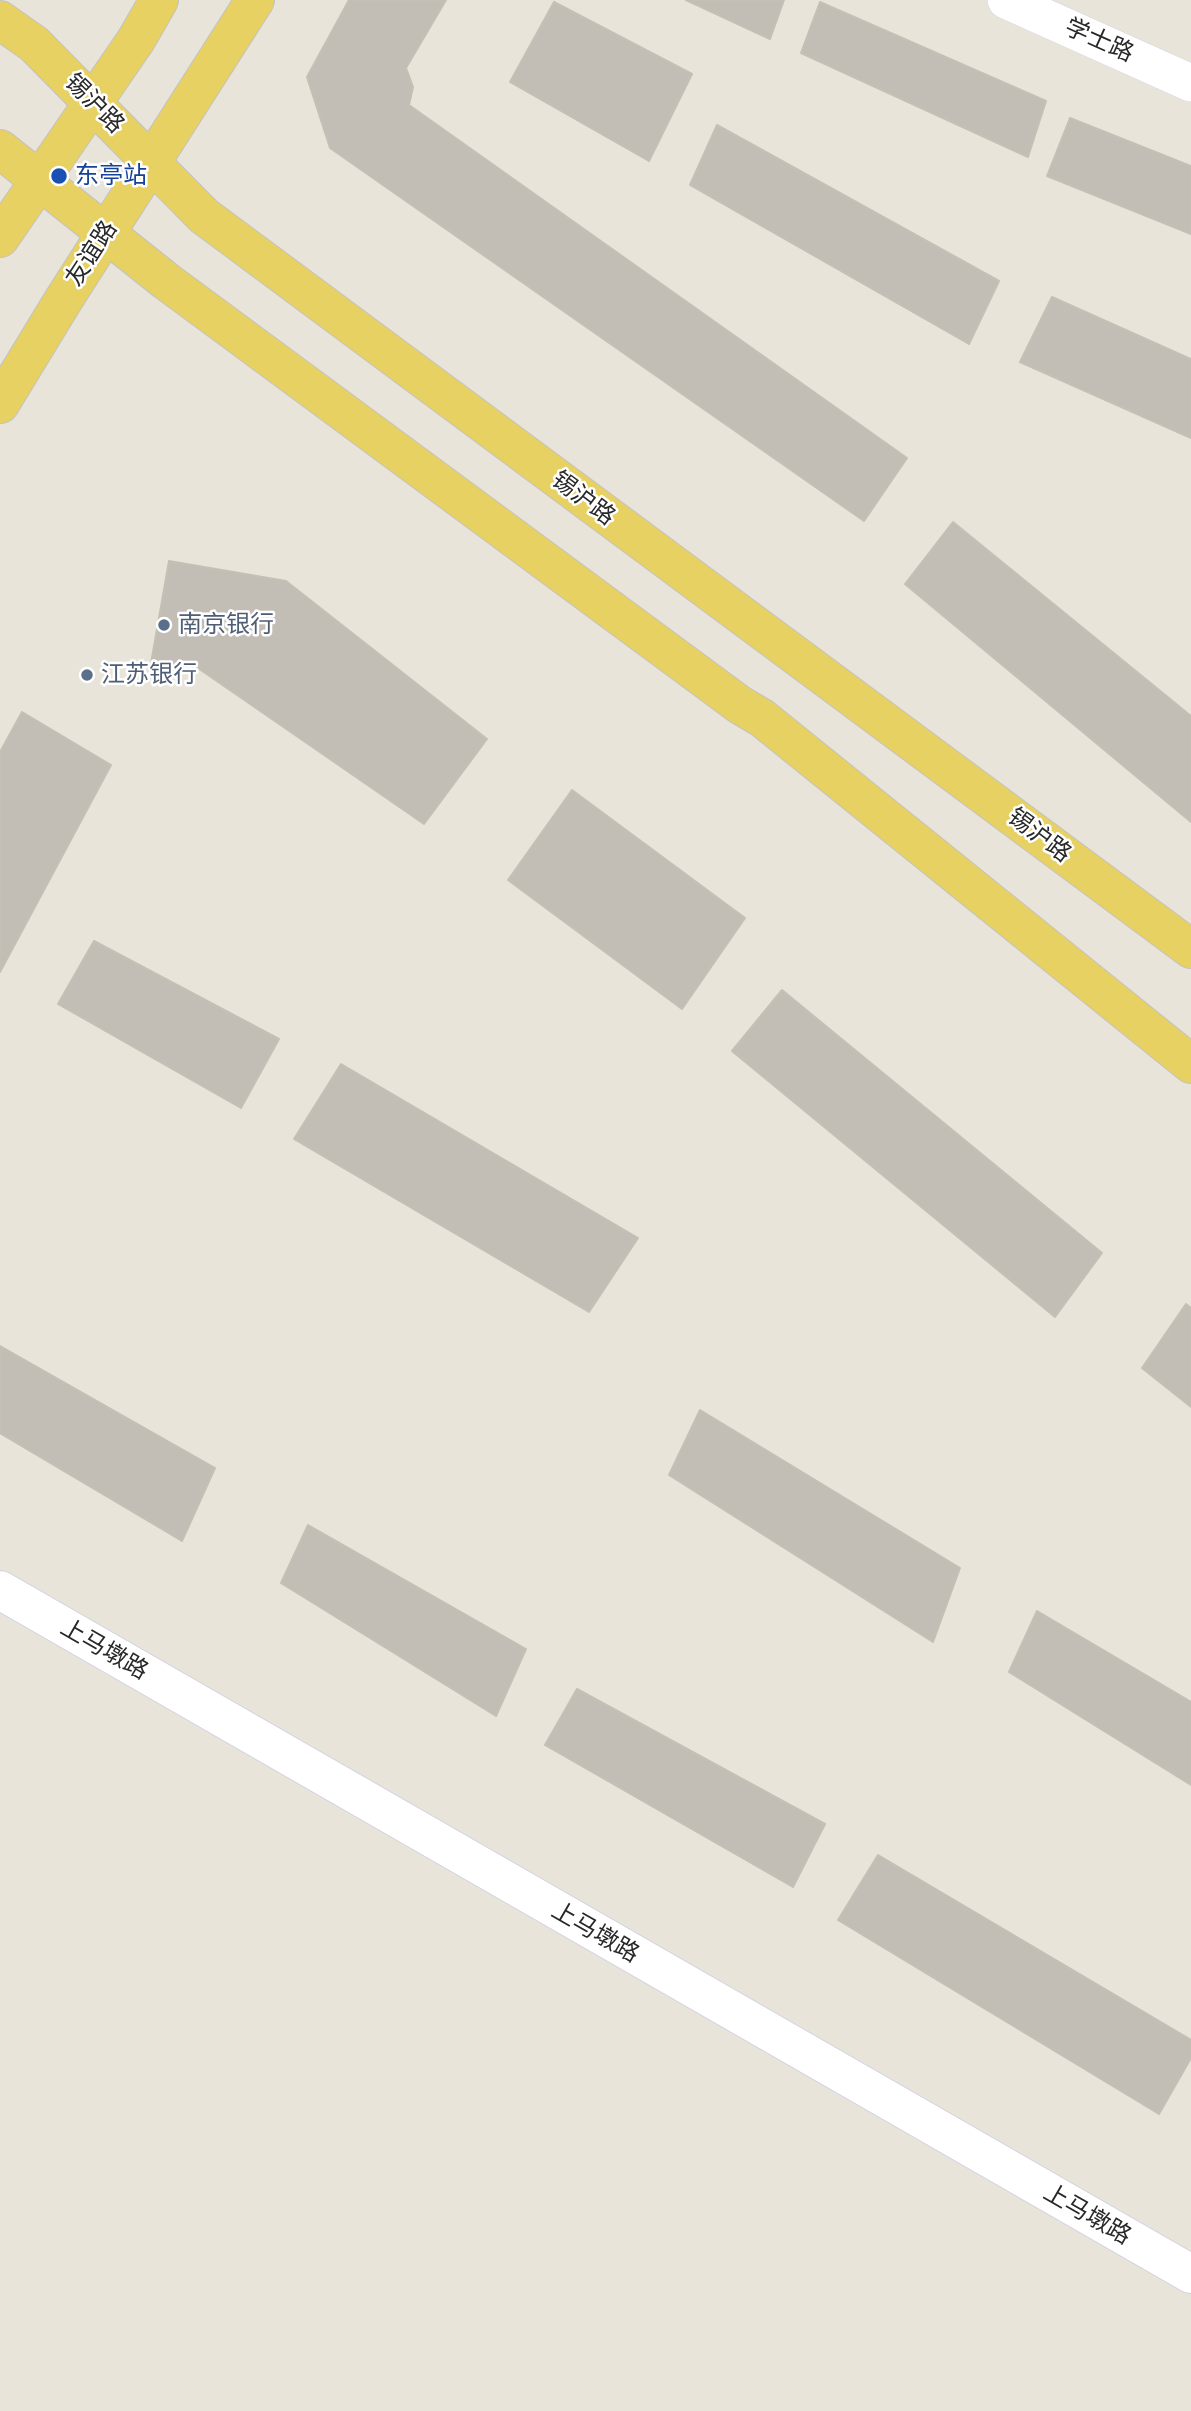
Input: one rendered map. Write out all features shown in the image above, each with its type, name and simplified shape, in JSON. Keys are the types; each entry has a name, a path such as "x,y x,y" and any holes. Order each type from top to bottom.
{"main road":[{"path":"0,238 136,40 159,0"},
{"name":"友谊路","path":"0,404 255,0"},
{"name":"锡沪路","path":"0,20 34,44 204,216 1191,949"},
{"path":"0,149 177,289 740,705 762,718 1191,1063"}],"street":[{"name":"学士路","path":"1006,0 1191,83"},
{"name":"上马墩路","path":"0,1590 1188,2265"}],"building":[{"path":"349,0 446,0 406,68 413,87 409,105 907,458 864,521 330,148 307,77"},
{"path":"686,0 784,0 770,39"},
{"path":"554,2 692,74 649,161 510,82"},
{"path":"820,2 1046,101 1028,157 801,53"},
{"path":"1070,118 1191,166 1191,234 1047,176"},
{"path":"717,125 999,281 969,344 690,185"},
{"path":"1052,297 1191,359 1191,438 1020,362"},
{"path":"953,522 1191,716 1191,822 905,584"},
{"path":"169,561 286,581 487,739 424,824 195,666 150,669"},
{"path":"22,712 111,765 0,972 0,752"},
{"path":"572,790 745,918 682,1009 508,880"},
{"path":"94,941 279,1039 241,1108 58,1004"},
{"path":"782,990 1102,1253 1055,1317 732,1051"},
{"path":"341,1064 638,1238 589,1312 294,1139"},
{"path":"1186,1304 1191,1308 1191,1407 1142,1368"},
{"path":"0,1346 215,1468 182,1541 0,1433"},
{"path":"700,1410 960,1568 933,1642 669,1475"},
{"path":"308,1525 526,1649 496,1716 281,1583"},
{"path":"1037,1611 1191,1702 1191,1785 1009,1672"},
{"path":"577,1689 825,1824 793,1887 545,1745"},
{"path":"878,1855 1191,2040 1191,2058 1159,2114 838,1920"}],"place":[{"name":"东亭站","path":"59,176"},
{"name":"南京银行","path":"164,625"},
{"name":"江苏银行","path":"87,675"}]}
